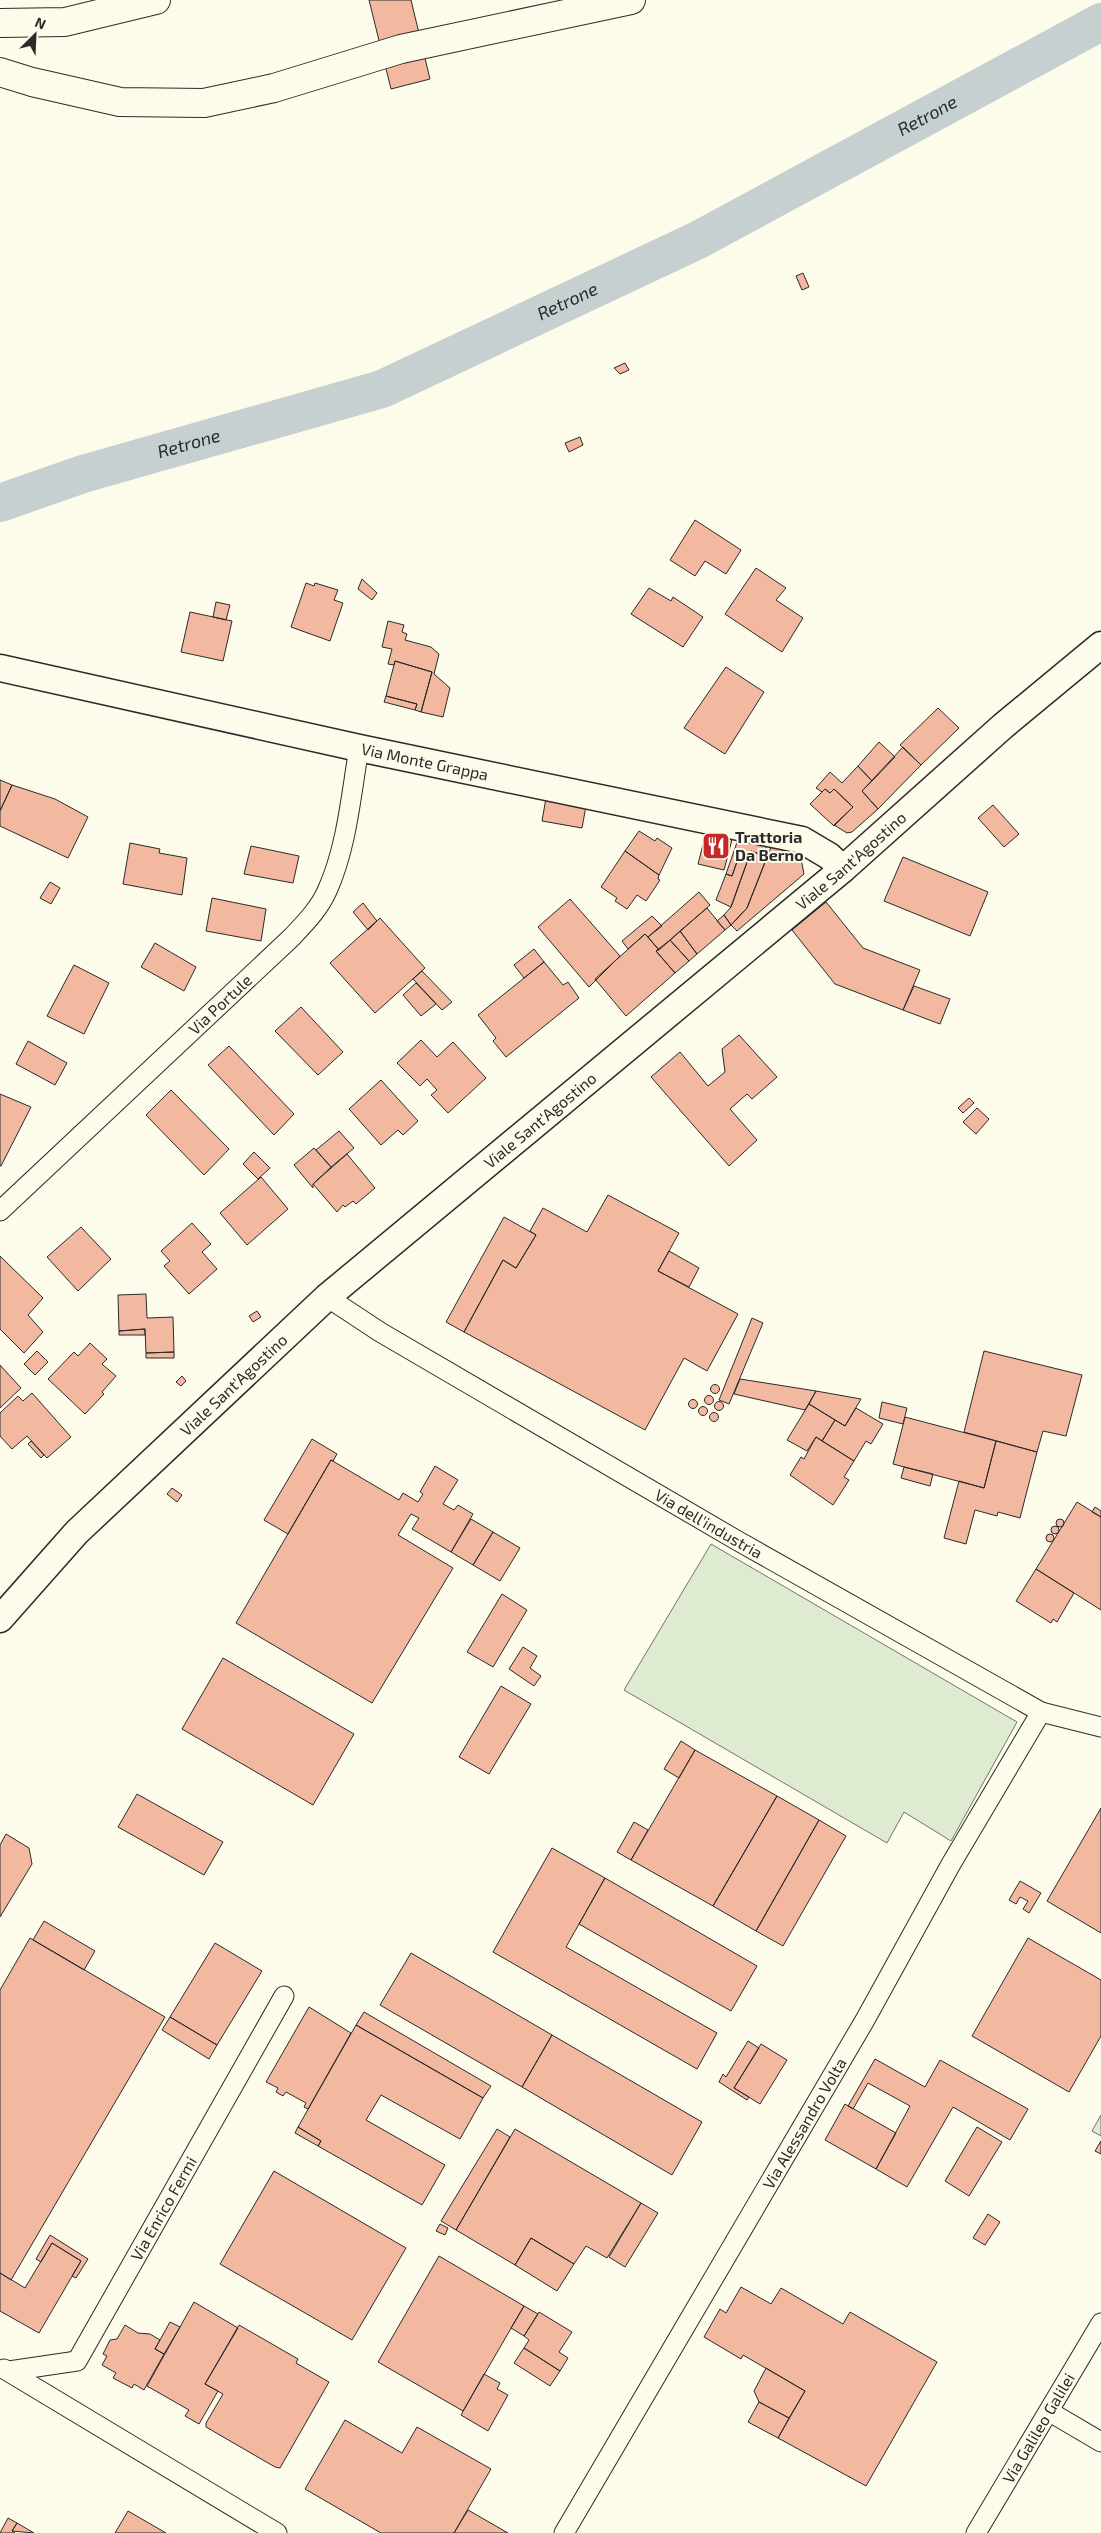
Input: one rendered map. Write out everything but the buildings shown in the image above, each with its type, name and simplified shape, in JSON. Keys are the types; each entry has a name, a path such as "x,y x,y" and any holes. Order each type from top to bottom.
{"highway":[{"path":"0,23 65,22 156,0"},
{"path":"0,72 32,82 120,102 204,103 274,88 401,50 631,0"}],"main road":[{"name":"Viale Sant'Agostino","path":"0,1619 77,1532 327,1297 843,869 1004,726 1101,645"},
{"name":"Via Monte Grappa","path":"0,668 358,748 802,840 828,856 843,869"}],"street":[{"name":"Via Portule","path":"0,1211 292,937 314,914 327,891 340,852 358,748"},
{"name":"Via dell'industria","path":"327,1297 380,1332 730,1536 1041,1712 1101,1727"},
{"name":"Via Alessandro Volta","path":"564,2533 865,2020 951,1864 1041,1712"},
{"name":"Via Enrico Fermi","path":"4,2369 77,2361 284,1996"},
{"name":"Via Galileo Galilei","path":"976,2533 1050,2412 1101,2323"},
{"name":"Via Enrico Fermi","path":"4,2369 278,2533"},
{"path":"1050,2412 1101,2442"}],"green space":[{"path":"711,1544 1017,1722 951,1841 904,1812 887,1843 624,1690"},
{"path":"1101,2115 1101,2136 1092,2131"}],"waterway":[{"name":"Retrone","path":"0,503 83,474 382,389 698,240 1101,22"}],"place":[{"name":"Trattoria Da Berno","path":"716,846"}]}
